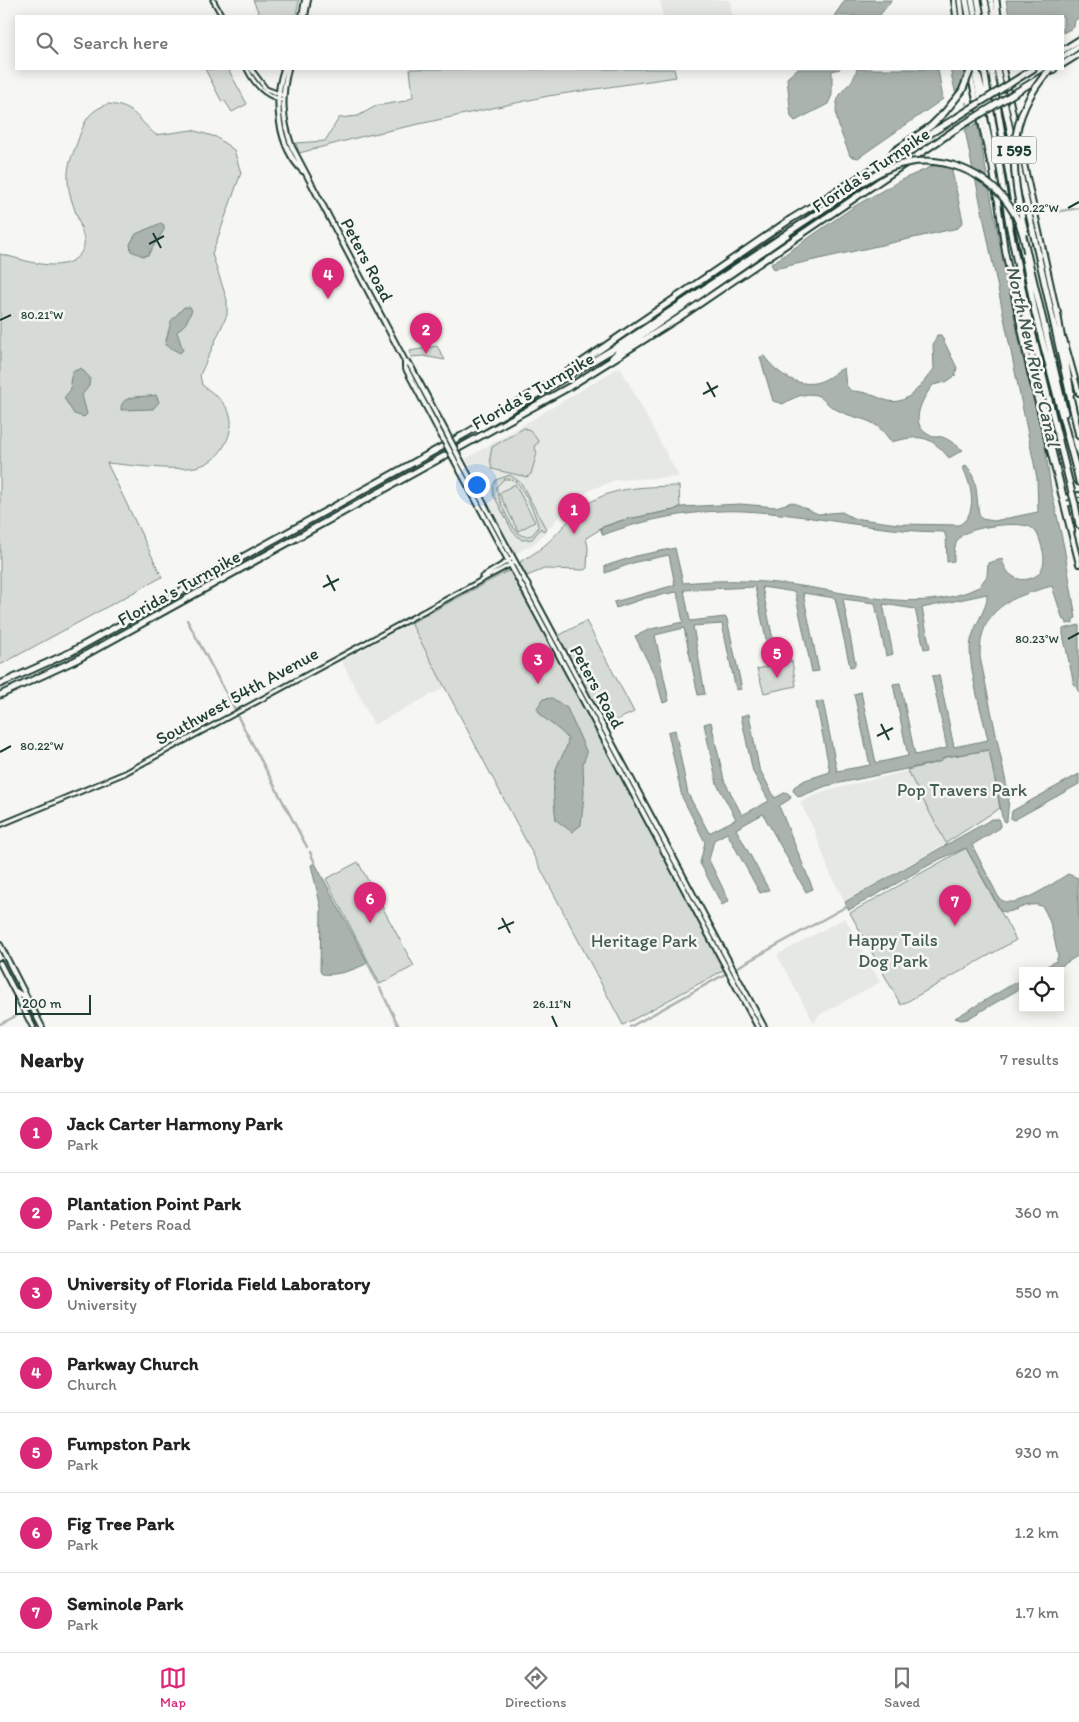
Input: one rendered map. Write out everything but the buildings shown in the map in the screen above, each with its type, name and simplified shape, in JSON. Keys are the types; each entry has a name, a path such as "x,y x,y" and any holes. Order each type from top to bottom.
{"highway":[{"path":"960,0 962,15"},
{"path":"966,0 969,15"},
{"path":"972,0 975,15"},
{"path":"978,0 981,15"},
{"path":"985,0 988,15"},
{"path":"996,0 998,15"},
{"path":"1064,49 1079,39"},
{"path":"1064,56 1079,46"},
{"path":"1064,63 1079,55"},
{"path":"867,172 931,126 962,90 972,70"},
{"path":"972,70 996,141"},
{"path":"972,70 989,139 997,197"},
{"name":"I 595","path":"984,70 1026,307 1072,492 1077,502 1079,525"},
{"path":"990,70 1031,295 1076,469"},
{"name":"I 595","path":"997,70 1049,311 1079,436"},
{"name":"Florida's Turnpike","path":"0,684 71,652 467,433 564,375 791,219 954,120 1031,70"},
{"path":"1049,70 1026,103 1014,141 1014,175 1028,252 1079,482"},
{"name":"Florida's Turnpike","path":"0,695 76,660 142,625 514,419 607,364 677,319 956,129 1052,70"},
{"path":"607,364 619,351 840,198 871,177 894,166 922,161 948,164 980,177 1000,194 1018,222 1028,252"},
{"path":"467,433 490,424 573,374 840,198"},
{"path":"1026,307 1025,322 1050,438"},
{"path":"1057,312 1071,387 1071,399"}],"main road":[{"path":"303,15 307,0"},
{"path":"954,0 956,15"},
{"path":"991,0 994,15"},
{"name":"Peters Road","path":"286,70 280,97 286,131 305,173 405,361 410,365 446,432 758,1027"},
{"path":"1004,70 1057,312 1079,393"},
{"path":"997,197 1007,260 1036,399 1079,562"},
{"name":"Peters Road","path":"405,361 405,367 456,463 512,561 764,1027"},
{"path":"1036,399 1050,438 1079,562"},
{"path":"1065,501 1079,495"},
{"path":"1065,501 1077,502"},
{"path":"0,945 42,1027"},
{"path":"0,963 34,1027"},
{"path":"14,990 29,1002"}],"street":[{"path":"213,0 221,15"},
{"path":"250,70 262,86 280,97"},
{"name":"Southwest 54th Avenue","path":"0,825 124,772 512,561"}],"shaded area":[{"path":"660,0 730,0 732,15 663,15"},
{"path":"845,0 892,0 880,15 835,15"},
{"path":"1006,0 1079,0 1079,18 1075,20 1074,27 1064,32 1064,15 1009,15"},
{"path":"796,70 836,70 832,71 832,95 828,104 795,121 791,117 787,78"},
{"path":"857,70 938,70 943,99 858,158 850,156 839,126 836,110 840,95"},
{"path":"950,70 964,70 966,75 956,95"},
{"path":"977,123 988,180 973,171 965,130"},
{"path":"947,160 950,162 963,221 958,228 774,269 771,264 855,206 901,180"},
{"path":"975,177 989,187 1021,350 1044,440 1051,489 1064,547 1076,618 1073,619 1073,623 1067,624 1066,620 1063,620 1052,586 1011,600 992,615 985,626 981,640 980,657 1009,797 1007,821 1005,822 1002,817 989,750 945,757 939,762 826,786 799,797 793,791 794,787 805,780 830,772 816,702 823,701 837,771 870,765 854,694 861,692 876,763 908,756 893,684 900,683 915,755 947,748 932,676 939,675 954,747 988,740 974,682 970,648 973,632 985,606 987,594 922,608 930,648 924,649 915,609 883,604 893,654 886,656 875,603 843,599 855,662 855,666 850,667 835,598 803,593 819,671 812,672 795,592 762,587 777,658 770,659 755,587 684,590 690,621 725,617 727,619 742,689 736,690 722,624 693,626 705,694 698,695 684,628 655,635 669,701 663,703 656,678 635,636 651,629 683,622 677,592 646,598 616,608 614,602 675,585 669,555 636,562 605,573 605,566 636,556 675,548 683,583 718,581 765,582 879,598 930,600 955,596 979,587 987,576 988,563 1002,559 1007,570 1014,577 1024,580 1036,576 1042,568 1044,555 1038,535 1032,528 1007,525 985,527 966,533 957,541 954,561 947,562 944,532 893,529 769,513 727,511 690,513 636,524 603,535 600,528 623,520 674,510 680,507 740,504 776,507 792,502 818,514 842,512 853,518 898,524 959,525 969,514 971,506 971,490 963,468 966,465 974,480 978,510 982,519 994,521 1038,512 1037,478"},
{"path":"161,223 164,225 164,230 148,255 143,256 131,251 130,244 136,234"},
{"path":"184,307 190,307 192,310 186,323 177,332 183,350 180,353 165,345 171,321"},
{"path":"937,335 941,335 957,368 955,376 946,382 933,385 921,404 918,419 924,431 932,437 945,438 963,450 949,458 936,444 923,438 909,438 891,442 871,422 841,412 816,395 807,394 799,396 783,404 773,401 760,357 764,356 776,369 798,382 815,383 844,368 846,385 851,391 893,402 907,398 919,388 934,369 933,345"},
{"path":"620,367 679,477 615,480 590,490 568,507 536,542 515,554 466,459"},
{"path":"81,368 90,378 89,386 82,395 87,414 84,417 74,414 64,398 71,389 72,372"},
{"path":"156,395 159,402 153,409 121,410 124,401 128,399"},
{"path":"411,623 445,687 374,725 342,661"},
{"path":"1079,625 1079,692 1074,684 1063,629"},
{"path":"552,698 567,708 587,753 583,763 584,794 581,825 572,832 556,820 554,799 556,770 568,739 539,713 537,708 543,699"},
{"path":"749,714 759,768 775,798 786,792 791,796 790,799 779,806 813,889 806,892 763,814 736,829 769,890 760,893 727,833 714,840 709,860 729,901 722,905 700,863 705,842 682,797 668,732 675,730 688,794 709,833 736,819 717,784 704,724 711,722 724,780 742,815 769,801 753,772 741,716"},
{"path":"908,771 946,843 845,902 829,871 814,829 800,802 826,791"},
{"path":"1079,774 1079,784 1014,820 1011,819 1012,811"},
{"path":"992,819 999,819 1000,828 972,845 999,898 1005,902 1014,902 1043,890 1068,874 1078,878 1079,955 1060,967 1045,967 1056,961 1058,956 1052,930 1042,906 1030,905 1006,912 1001,911 966,848 940,859 849,910 845,902"},
{"path":"315,863 368,963 339,973 322,974 320,971 321,908 311,865"},
{"path":"845,918 880,982 819,1015 814,1023 777,955"},
{"path":"1019,980 1019,989 967,1019 955,1018"}],"green space":[{"path":"253,0 299,0 296,15 260,15"},
{"path":"206,70 229,70 247,104 232,112 225,101 222,102"},
{"path":"410,70 674,70 676,77 548,96 364,136 299,153 296,143 325,141 339,118 358,116 376,106 405,101 413,97"},
{"path":"108,104 130,110 156,135 192,130 216,137 234,150 241,173 212,254 227,300 227,315 200,375 202,385 219,399 228,410 231,423 230,431 226,443 218,454 208,462 195,467 152,467 107,463 162,577 0,665 0,254 30,262 53,265 73,261 80,254 84,247 84,240 71,199 68,169 85,122 95,110"},
{"path":"437,346 445,360 423,356 411,357 410,351"},
{"path":"524,428 530,430 539,442 534,446 537,453 531,474 527,477 492,469 490,458 492,447"},
{"path":"510,475 521,483 546,529 543,531 541,528 532,539 522,540 513,532 493,494 493,486 496,480","holes":["504,479 516,482 530,504 538,524 538,528 532,535 524,536 517,532 505,512 497,490 497,486"]},
{"path":"515,484 535,522 518,531 499,493"},
{"path":"679,486 680,507 674,510 623,520 599,528 599,530 586,538 588,547 587,568 584,570 544,569 527,576 520,564 521,561 550,541 585,505 597,498 610,493 636,488"},
{"name":"Heritage Park","path":"510,570 724,970 623,1025 411,623"},
{"path":"586,621 634,712 606,725 558,636"},
{"path":"792,661 796,686 764,693 757,669"},
{"name":"Pop Travers Park","path":"990,750 1000,808 946,843 907,770 939,762 945,757"},
{"name":"Happy Tails Dog Park","path":"966,848 1016,940 901,1005 850,913"},
{"path":"358,862 414,966 380,984 326,879"}],"waterway":[{"name":"North New River Canal","path":"966,103 971,130"},
{"path":"1055,212 1079,208"},
{"path":"187,620 235,710"},
{"path":"237,715 307,847"},
{"path":"310,852 315,863"},
{"path":"630,1027 849,905"},
{"path":"368,963 378,984"},
{"path":"380,988 399,1027"},
{"path":"0,1024 20,1014"}],"place":[{"name":"Parkway Church","path":"328,299"},
{"name":"Plantation Point Park","path":"426,354"},
{"name":"Jack Carter Harmony Park","path":"574,534"},
{"name":"Fumpston Park","path":"777,678"},
{"name":"University of Florida Field Laboratory","path":"538,684"},
{"name":"Fig Tree Park","path":"370,923"},
{"name":"Seminole Park","path":"955,926"}]}
